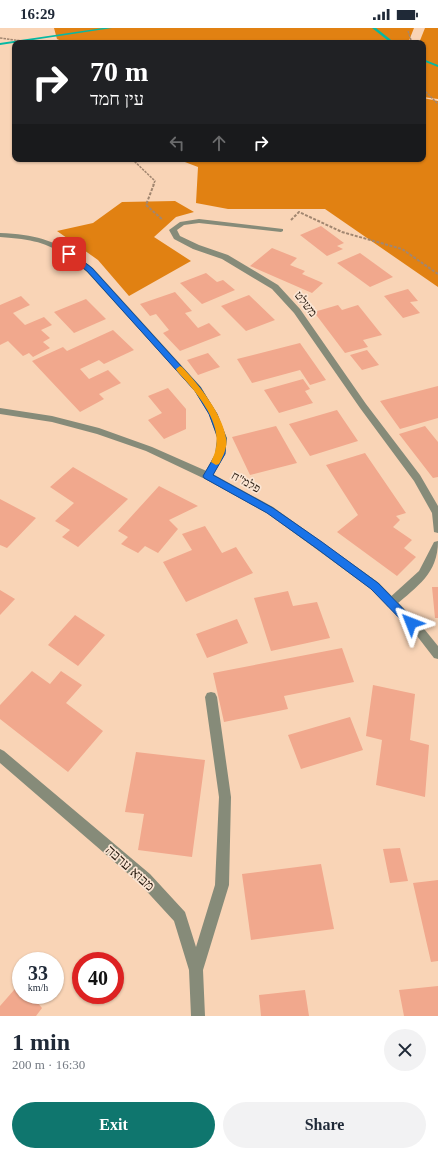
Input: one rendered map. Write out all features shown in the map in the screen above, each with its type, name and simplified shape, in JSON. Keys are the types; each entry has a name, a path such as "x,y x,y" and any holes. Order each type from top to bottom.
{"street":[{"path":"173,230 182,223 199,221 281,230"},
{"name":"משלט","path":"173,230 177,237 196,247 225,257 275,287 297,311 358,400 417,478 437,513 438,529"},
{"path":"0,236 20,236 46,241 69,254 90,270 198,389 213,414 222,438 220,454 208,476"},
{"name":"פלמ\"ח","path":"0,411 52,419 99,431 149,449 208,476 270,510 375,586 421,632 438,654"},
{"path":"391,603 423,574 438,545"},
{"path":"196,970 222,885 226,797 211,697"},
{"name":"מבוא ערבה","path":"0,755 146,879 180,917 196,970 198,1016"}],"path":[{"path":"408,31 411,40"},
{"path":"0,38 15,40"},
{"path":"426,92 438,104"},
{"path":"135,162 155,181 146,205 173,230"},
{"path":"281,230 300,212 342,232 402,249 437,274 438,270"}],"shaded area":[{"path":"54,28 414,28 409,40 57,39"},
{"path":"425,28 438,28 438,99 426,97 426,40 420,40"},
{"path":"426,99 438,101 438,287 325,209 228,209 196,203 198,167 185,162 426,162"},
{"path":"175,201 194,212 176,217 154,237 191,261 129,296 98,260 57,231 93,223 122,202"}],"building":[{"path":"321,226 344,243 337,246 343,249 327,256 300,235"},
{"path":"272,248 297,258 290,265 305,271 302,274 323,283 312,293 250,266"},
{"path":"360,253 393,277 370,287 337,263"},
{"path":"206,273 217,282 223,280 235,290 202,304 180,283"},
{"path":"408,289 418,301 410,302 420,313 403,318 384,296"},
{"path":"175,292 192,311 185,313 198,328 209,323 221,335 180,351 163,333 169,330 156,314 150,316 140,304"},
{"path":"249,295 275,320 246,331 221,306"},
{"path":"21,296 30,305 13,313 25,325 44,317 52,325 41,330 50,338 43,342 50,348 33,357 29,353 23,356 8,341 0,345 0,305"},
{"path":"86,299 106,319 74,333 54,312"},
{"path":"338,305 342,310 358,305 382,335 363,340 368,347 345,353 314,312"},
{"path":"113,330 134,350 104,364 99,360 80,369 89,379 108,370 121,383 99,394 104,399 80,412 32,361 63,347 67,351"},
{"path":"300,343 326,380 310,385 300,370 252,383 237,359"},
{"path":"367,350 379,365 362,370 350,355"},
{"path":"208,353 220,367 198,375 187,360"},
{"path":"303,379 310,389 305,391 313,403 279,413 264,390"},
{"path":"438,386 438,418 400,429 380,401"},
{"path":"168,388 186,409 186,429 164,439 148,420 162,413 148,396"},
{"path":"337,410 358,441 310,456 289,424"},
{"path":"276,426 297,463 250,475 232,437"},
{"path":"425,426 438,442 438,477 433,478 399,434"},
{"path":"365,453 406,513 396,516 400,520 393,527 412,540 404,548 416,557 397,576 337,532 358,515 326,465"},
{"path":"73,467 128,499 78,547 62,537 70,530 55,521 74,503 50,487"},
{"path":"159,486 198,506 169,520 178,529 158,553 145,546 138,553 121,544 128,537 118,531"},
{"path":"0,499 36,518 7,548 0,545"},
{"path":"205,526 222,553 236,547 253,573 186,602 163,562 192,550 182,534"},
{"path":"432,587 438,587 438,618 435,618"},
{"path":"0,590 15,599 0,615"},
{"path":"288,591 293,606 317,602 330,638 271,651 254,598"},
{"path":"75,615 105,635 78,666 48,645"},
{"path":"237,619 248,643 207,658 196,634"},
{"path":"342,648 354,682 284,696 288,709 224,722 213,673"},
{"path":"32,671 50,684 61,671 82,685 66,703 103,731 68,772 0,719 0,705"},
{"path":"373,685 415,694 410,740 429,745 425,797 376,785 382,740 366,736"},
{"path":"350,717 363,750 301,769 288,735"},
{"path":"136,752 205,760 192,857 138,850 144,814 125,812"},
{"path":"400,848 408,881 390,883 383,849"},
{"path":"321,864 334,929 251,940 242,874"},
{"path":"438,880 438,961 431,962 413,883"},
{"path":"438,986 438,1016 404,1016 399,990"},
{"path":"305,990 309,1016 261,1016 259,995"},
{"path":"12,992 12,1004 39,1004 42,1008 36,1016 0,1016 0,1006"}],"waterway":[{"path":"28,40 110,28"},
{"path":"374,28 389,40"},
{"path":"0,44 12,42"},
{"path":"426,61 438,66"}],"slow traffic":[{"path":"180,369 198,389 213,414 222,438 220,454 216,462"}],"route":[{"path":"69,254 90,270 198,389 213,414 222,438 220,454 208,476 270,510 319,545 375,586 411,623"}]}
